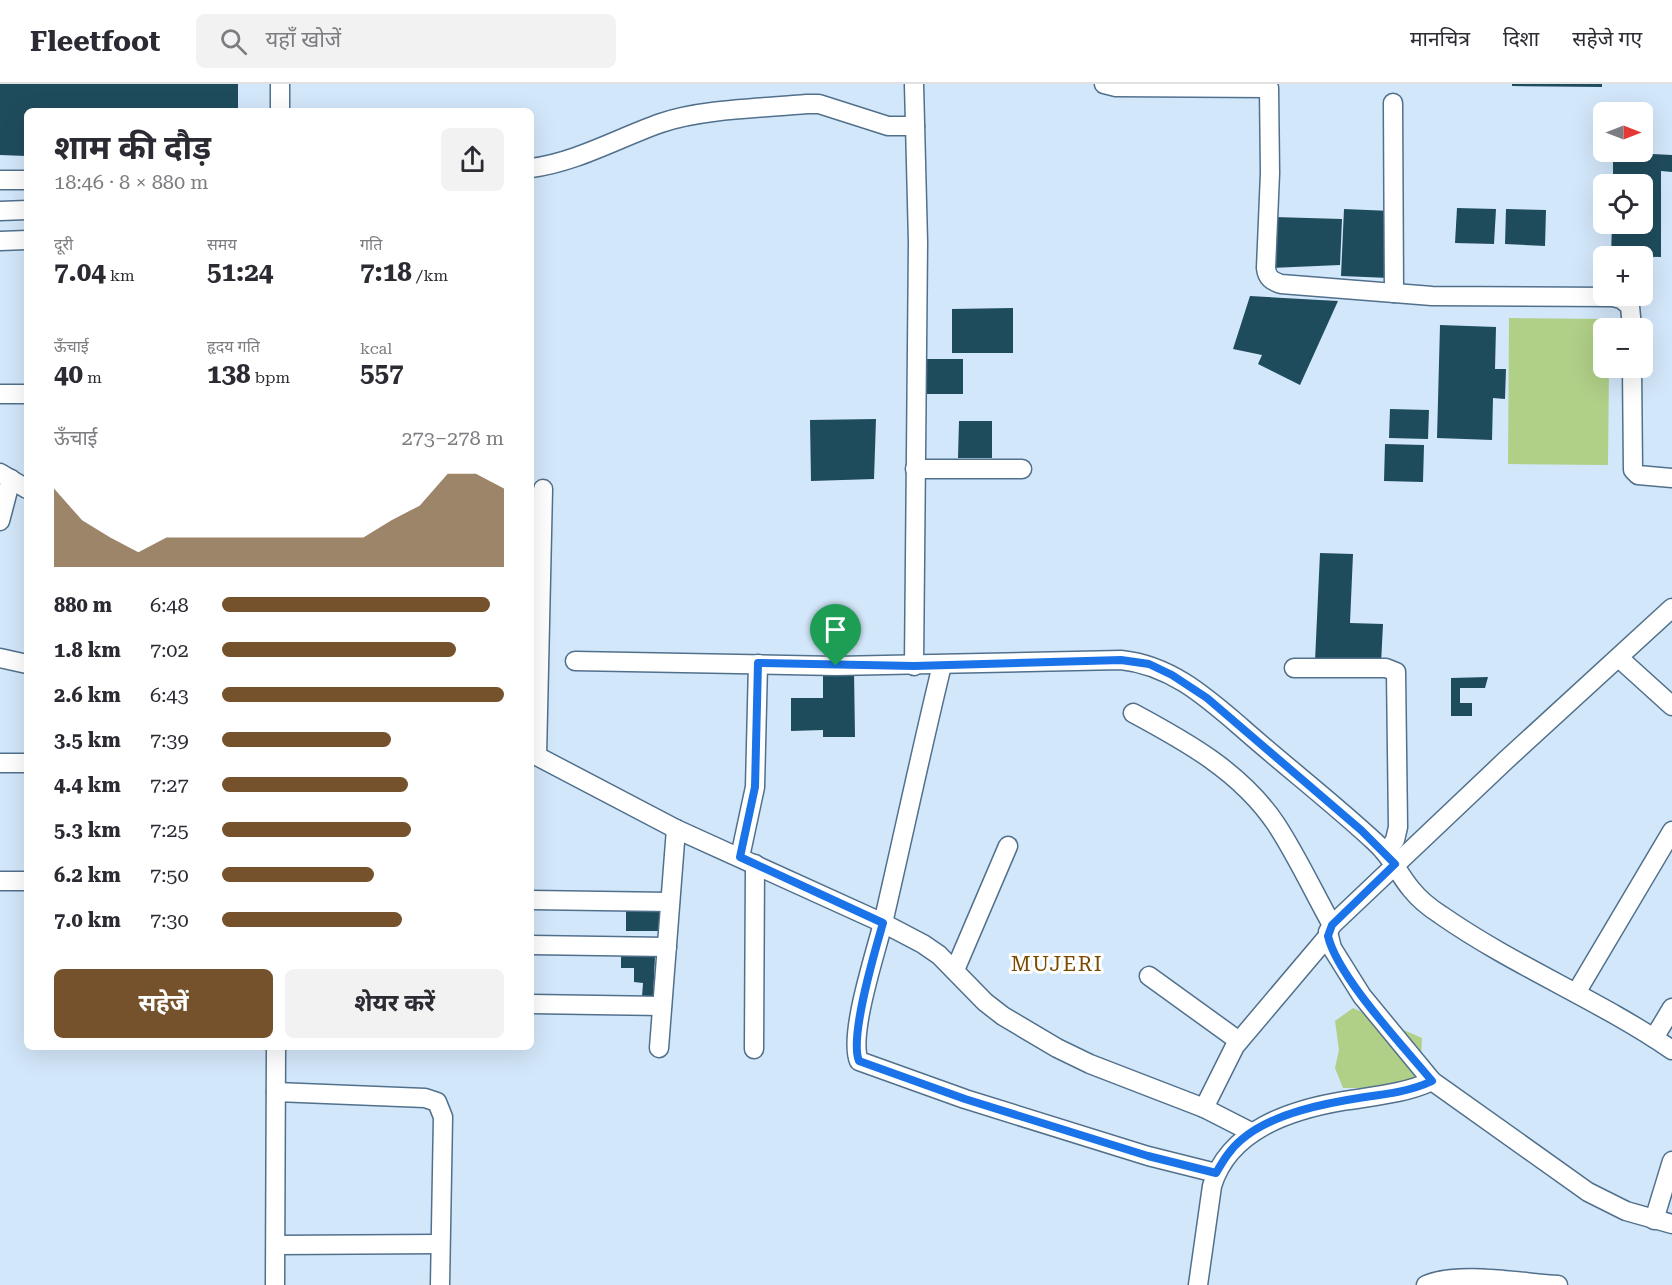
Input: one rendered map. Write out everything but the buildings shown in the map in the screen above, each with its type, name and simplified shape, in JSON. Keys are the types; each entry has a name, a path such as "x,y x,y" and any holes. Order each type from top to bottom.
{"street":[{"path":"280,84 280,108"},
{"path":"914,84 918,242 914,666"},
{"path":"1104,84 1116,87 1269,88 1270,173 1266,268 1269,278 1281,284 1432,296 1613,297 1621,299 1630,306 1631,318"},
{"path":"1393,103 1394,293"},
{"path":"534,167 564,161 662,122 694,115 819,104 888,126 915,126"},
{"path":"0,180 24,180"},
{"path":"0,211 24,210"},
{"path":"0,241 24,240"},
{"path":"1632,378 1634,470 1638,475 1672,478"},
{"path":"0,394 24,394"},
{"path":"915,469 1022,469"},
{"path":"0,521 5,476 24,487"},
{"path":"543,489 534,754 676,829 883,923 922,944 955,970 985,1002 1003,1016 1057,1048 1090,1064 1204,1108 1251,1132"},
{"path":"1204,1108 1230,1054 1239,1041 1391,858 1619,658 1672,608"},
{"path":"0,658 24,663"},
{"path":"1619,658 1672,706"},
{"path":"575,661 914,666 1110,660 1149,664 1172,675 1207,698 1391,858 1409,887 1440,914 1478,940 1576,993 1672,1050"},
{"path":"754,1049 748,860 755,787 758,663"},
{"path":"942,665 883,923 869,971 856,1045 859,1061 988,1106 1148,1156 1216,1173"},
{"path":"1294,668 1386,668 1396,672 1398,827 1391,858"},
{"path":"1133,712 1202,752 1244,787 1276,825 1330,930 1343,967 1362,996 1432,1081 1588,1192 1626,1211 1672,1224"},
{"path":"0,763 24,763"},
{"path":"659,1048 676,829"},
{"path":"1576,993 1672,831"},
{"path":"955,970 1008,846"},
{"path":"0,881 24,881"},
{"path":"534,900 670,902"},
{"path":"534,945 667,947"},
{"path":"1149,976 1239,1041"},
{"path":"534,1004 662,1006"},
{"path":"1654,1038 1672,1008"},
{"path":"275,1285 276,1050"},
{"path":"1198,1285 1216,1173 1228,1154 1251,1132 1319,1105 1403,1091 1432,1081"},
{"path":"276,1092 425,1098 437,1102 443,1116 440,1285"},
{"path":"1654,1220 1672,1161"},
{"path":"276,1245 440,1244"},
{"path":"1426,1285 1437,1280 1467,1279 1558,1285"}],"green space":[{"path":"1509,318 1593,319 1593,378 1609,378 1608,465 1508,464"},
{"path":"1353,1008 1422,1038 1421,1059 1427,1075 1393,1088 1343,1088 1335,1068 1339,1050 1335,1021"}],"district":[{"name":"MUJERI","path":"1057,964"}],"route":[{"path":"1121,660 1149,664 1172,675 1207,698 1376,842 1395,864 1329,928 1328,936 1332,948 1362,996 1432,1081 1403,1091 1319,1105 1276,1121 1251,1132 1239,1141 1216,1173 1148,1156 965,1099 859,1061 855,1051 856,1045 869,971 883,923 740,857 754,798 758,663 836,666 1121,660"}]}
